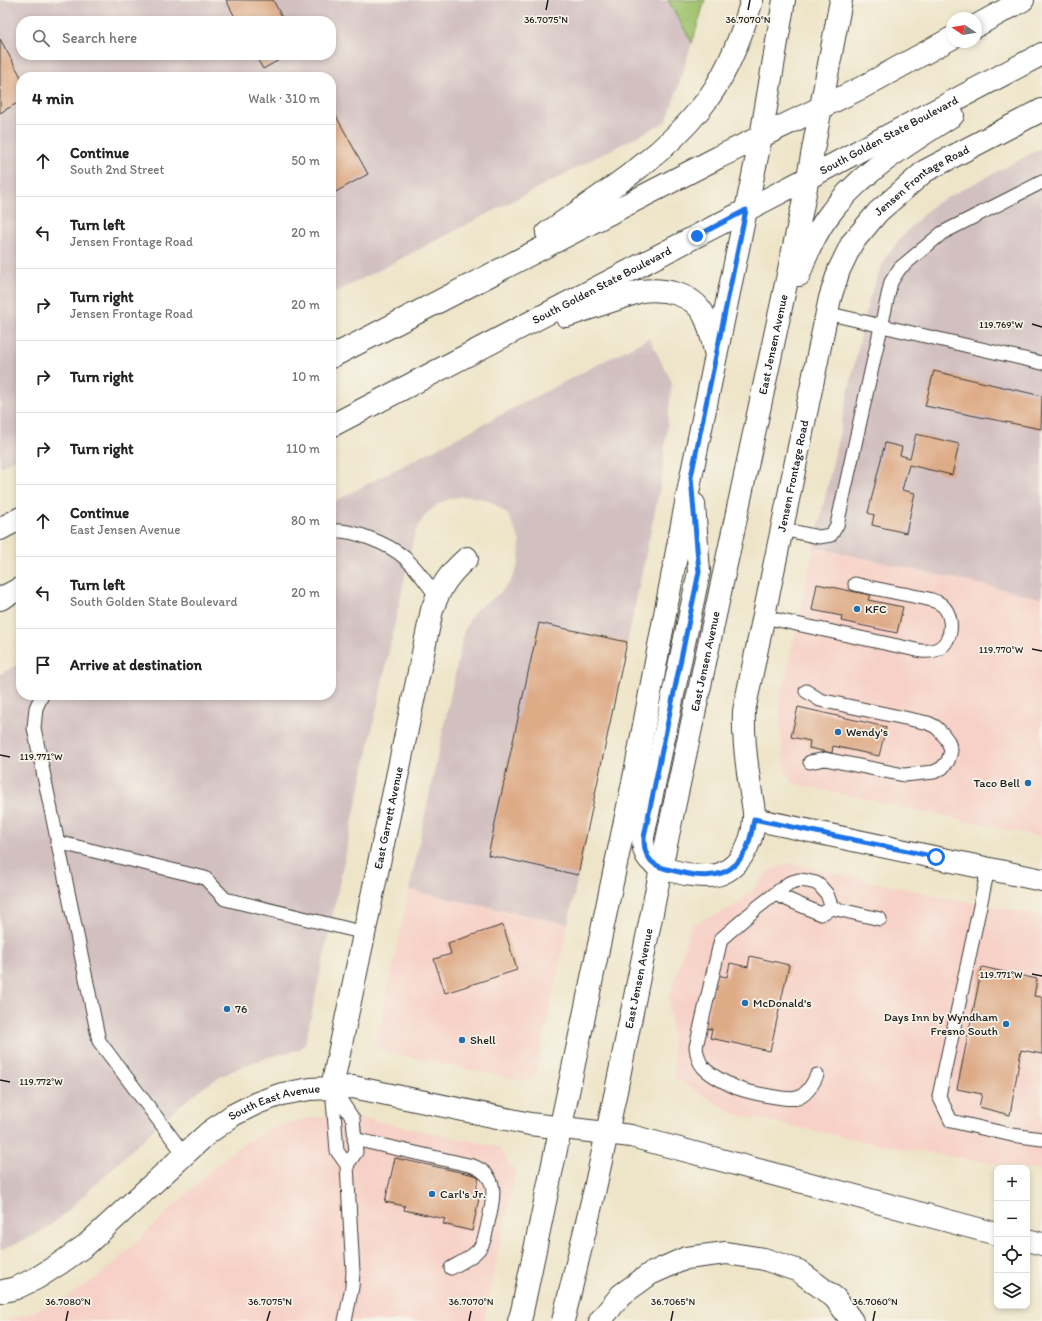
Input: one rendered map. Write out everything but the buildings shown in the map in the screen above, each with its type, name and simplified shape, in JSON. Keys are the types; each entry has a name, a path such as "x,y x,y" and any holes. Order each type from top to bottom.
{"main road":[{"path":"478,281 626,178 661,149 685,126 701,108 716,86 731,59 752,0"},
{"path":"520,1318 634,778 691,477 761,137 784,0"},
{"name":"East Jensen Avenue","path":"563,1321 594,1193 769,367 822,108 841,0"},
{"path":"982,23 1023,0"},
{"path":"336,354 761,137 822,108 946,41"},
{"path":"769,367 791,297 809,249 825,220 840,201 870,172 1042,55"},
{"name":"South Golden State Boulevard","path":"336,423 1042,55"},
{"name":"Jensen Frontage Road","path":"662,868 694,875 711,876 724,872 735,864 744,853 750,840 754,819 743,729 744,710 826,313 838,270 852,243 878,212 925,171 1042,110"},
{"path":"496,340 640,291 653,289 680,295 695,303 704,314 711,332 716,355"},
{"path":"662,868 653,864 648,857 644,848 644,837 699,572 691,477"},
{"path":"0,529 16,521"},
{"name":"East Garrett Avenue","path":"332,1087 432,610 442,585 454,570 467,558"},
{"path":"0,599 16,591"},
{"path":"754,819 1042,880"},
{"name":"South East Avenue","path":"0,1292 16,1288 37,1278 86,1245 184,1154 207,1134 233,1115 257,1103 282,1094 332,1087 353,1087 530,1124 631,1136 994,1233"},
{"path":"1030,1241 1042,1244"},
{"path":"600,1321 621,1295 650,1274 686,1258 726,1253 764,1259 799,1272 835,1298 852,1321"}],"lane":[{"path":"782,529 819,537 831,535 837,525 891,282 900,268 942,233 1042,182"},
{"path":"826,313 1042,363"},
{"path":"336,531 357,534 394,550 414,566 437,597"},
{"path":"764,617 930,652 939,649 949,637 950,619 943,606 931,600 855,584"},
{"path":"806,691 820,700 928,723 936,727 942,733 948,741 951,751 948,761 942,768 934,772 904,775 825,759 810,762"},
{"path":"40,700 36,708 34,728 99,1042 184,1154"},
{"path":"57,842 205,878 225,899 365,933"},
{"path":"988,869 939,1096 951,1120 1012,1134 1042,1139"},
{"path":"817,1076 812,1086 805,1093 799,1098 789,1100 738,1088 709,1072 698,1059 696,1047 721,939 789,883 799,880 807,880 820,886 826,894 832,908"},
{"path":"775,894 821,914 832,908 880,919"},
{"path":"332,1087 353,1119 356,1152 347,1165"},
{"path":"332,1087 337,1151 347,1165 353,1272 352,1287 345,1321"},
{"path":"354,1139 473,1166 483,1170 490,1178 494,1188 493,1199 483,1243 478,1251 451,1268"}],"shaded area":[{"path":"0,0 668,0 692,43 667,121 336,292 336,72 16,72 16,459 0,467"},
{"path":"1042,148 1042,598 814,547 869,299 885,258 904,234 933,205"},
{"path":"649,338 672,382 661,482 568,924 409,890 464,632 469,620 476,610 500,593 509,583 519,562 520,543 508,515 493,503 484,499 468,496 452,498 438,504 426,514 418,526 413,539 305,1044 299,1050 245,1065 204,1087 174,1110 59,1219 29,1238 0,1250 0,674 16,666 16,700 336,700 336,500"},
{"path":"814,547 1042,596 1042,837 795,784 785,772 780,724 781,698"},
{"path":"790,863 942,897 1042,916 1042,1171 1030,1169 1030,1165 1005,1165 886,1146 735,1114 675,1078 669,998 691,925 733,907 750,893 768,871"},
{"path":"409,890 568,924 536,1073 532,1079 524,1081 386,1052 379,1048 377,1040"},
{"path":"328,1116 371,1120 499,1147 515,1172 484,1321 1,1321 34,1312 68,1296 96,1278 116,1261 229,1154 246,1142 281,1125 304,1119"}],"green space":[{"path":"668,0 705,0 692,43"}],"place":[{"name":"KFC","path":"857,609"},
{"name":"Wendy's","path":"838,732"},
{"name":"Taco Bell","path":"1028,783"},
{"name":"McDonald's","path":"745,1003"},
{"name":"76","path":"227,1009"},
{"name":"Days Inn by Wyndham Fresno South","path":"1006,1024"},
{"name":"Shell","path":"462,1040"},
{"name":"Carl's Jr.","path":"432,1194"}],"route":[{"path":"697,236 746,210 691,477 699,572 644,837 644,848 653,864 662,868 694,875 711,876 724,872 735,864 744,853 750,840 754,819 936,857"}]}
